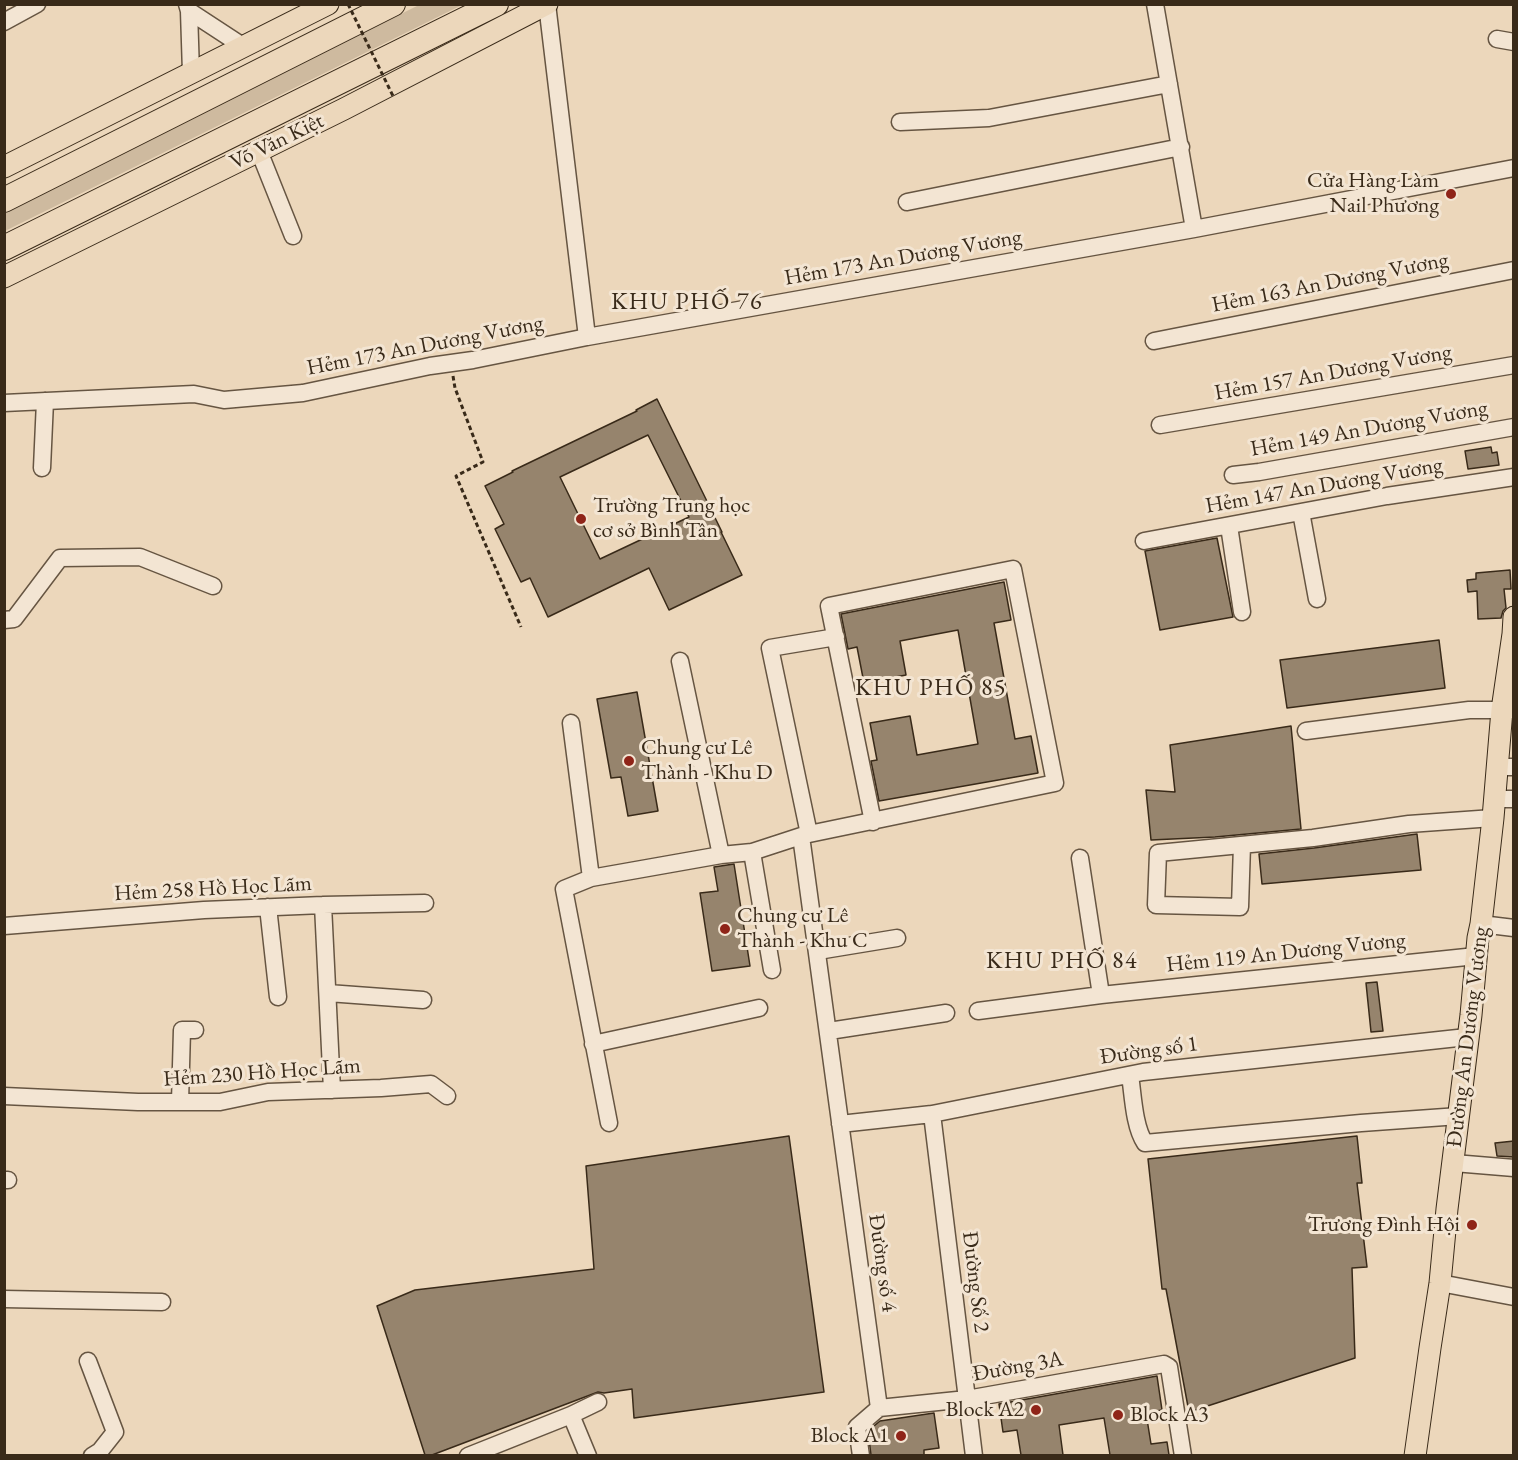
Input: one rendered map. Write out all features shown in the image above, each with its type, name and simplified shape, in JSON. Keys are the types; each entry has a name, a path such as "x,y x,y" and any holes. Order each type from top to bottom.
{"highway":[{"path":"4,200 393,4"},
{"name":"Võ Văn Kiệt","path":"4,248 496,4"}],"main road":[{"path":"4,167 328,4"},
{"name":"Võ Văn Kiệt","path":"4,276 259,151 547,4"},
{"name":"Đường An Dương Vương","path":"1415,1455 1440,1283 1476,956 1501,805 1513,629"}],"street":[{"path":"547,4 587,337"},
{"path":"1155,4 1194,229"},
{"path":"4,22 34,5"},
{"path":"188,8 244,47"},
{"path":"188,8 191,72"},
{"path":"900,122 989,118 1170,84"},
{"path":"907,202 1181,147"},
{"path":"259,151 293,236"},
{"name":"Hẻm 173 An Dương Vương","path":"4,403 194,394 224,400 303,393 430,366 1194,229 1514,168"},
{"name":"Hẻm 163 An Dương Vương","path":"1154,341 1514,270"},
{"name":"Hẻm 157 An Dương Vương","path":"1160,425 1514,365"},
{"path":"42,468 45,401"},
{"name":"Hẻm 149 An Dương Vương","path":"1233,475 1514,427"},
{"name":"Hẻm 147 An Dương Vương","path":"1144,541 1387,496 1514,477"},
{"path":"1301,512 1317,599"},
{"path":"1228,526 1242,612"},
{"path":"4,620 14,619 60,558 141,557 213,586"},
{"path":"609,1123 564,889 591,878 721,855 752,852 805,835 873,822 1055,783 1013,569 829,606 873,822"},
{"name":"Đường số 4","path":"836,636 770,648 805,835 840,1124 879,1408"},
{"path":"680,662 721,855"},
{"path":"1306,731 1469,710 1508,701"},
{"path":"571,723 591,878"},
{"path":"1242,845 1240,907 1156,905 1158,853 1313,838 1409,824 1501,805"},
{"path":"752,852 772,970"},
{"path":"1080,858 1101,995"},
{"name":"Hẻm 258 Hồ Học Lãm","path":"4,926 204,910 425,903"},
{"path":"323,905 332,1090"},
{"path":"268,907 278,997"},
{"path":"1481,924 1514,928"},
{"path":"818,951 897,938"},
{"name":"Hẻm 119 An Dương Vương","path":"978,1011 1101,995 1476,956"},
{"path":"328,993 423,1000"},
{"path":"593,1044 759,1008"},
{"path":"829,1031 946,1013"},
{"path":"180,1102 182,1030 195,1030"},
{"name":"Đường số 1","path":"840,1124 932,1114 1154,1071 1467,1037"},
{"path":"1130,1075 1137,1121 1145,1143 1459,1116"},
{"name":"Hẻm 230 Hồ Học Lãm","path":"4,1096 138,1102 220,1102 268,1092 431,1084 447,1096"},
{"name":"Đường Số 2","path":"932,1114 974,1455"},
{"path":"1454,1163 1514,1168"},
{"path":"1440,1283 1514,1297"},
{"path":"4,1299 162,1302"},
{"path":"88,1361 115,1432 100,1452 92,1455"},
{"name":"Đường 3A","path":"879,1408 967,1399 1164,1364 1169,1367 1183,1455"},
{"path":"468,1455 571,1415 598,1402"},
{"path":"861,1455 857,1427 879,1408"},
{"path":"571,1415 588,1455"}],"path":[{"path":"348,4 393,96"},
{"path":"451,363 455,388 483,462 456,477 520,627"}],"shaded area":[{"path":"419,5 462,5 5,231 5,210"}],"building":[{"path":"657,399 742,575 669,610 649,568 548,617 530,578 521,582 495,529 504,524 485,486","holes":["648,435 689,517 600,559 560,477"]},
{"path":"1491,447 1492,453 1497,452 1499,465 1468,469 1465,451"},
{"path":"1217,538 1233,617 1160,630 1145,551"},
{"path":"1510,570 1511,589 1504,589 1506,608 1501,618 1478,619 1477,591 1468,592 1467,580 1476,579 1476,573"},
{"path":"1004,582 1011,620 994,623 1015,739 1031,736 1038,773 879,801 871,761 877,760 870,723 910,716 917,755 978,744 958,630 900,641 906,675 864,683 857,647 848,649 841,614"},
{"path":"1439,640 1445,688 1287,708 1280,660"},
{"name":"Chung cư Lê Thành - Khu D","path":"637,692 658,811 628,816 621,777 611,778 597,699"},
{"path":"1291,726 1301,829 1151,840 1146,790 1175,792 1170,745"},
{"path":"1417,834 1421,870 1262,884 1259,854"},
{"name":"Chung cư Lê Thành - Khu C","path":"734,864 750,966 712,971 700,893 718,891 714,867"},
{"path":"1377,982 1383,1031 1371,1032 1366,983"},
{"path":"789,1136 824,1392 634,1418 632,1389 598,1392 432,1455 425,1455 377,1306 415,1290 594,1269 586,1166"},
{"path":"1357,1136 1362,1183 1357,1183 1367,1267 1352,1268 1355,1358 1189,1412 1166,1289 1162,1289 1148,1159"},
{"path":"1514,1141 1514,1157 1497,1156 1495,1143"},
{"path":"1157,1376 1162,1410 1146,1413 1151,1444 1167,1442 1169,1455 1110,1455 1104,1418 1059,1425 1063,1455 1021,1455 1017,1430 1003,1432 999,1404"},
{"name":"Block A1","path":"934,1413 939,1448 924,1450 924,1455 871,1455 868,1431 880,1421"}],"place":[{"name":"Cửa Hàng Làm Nail Phương","path":"1451,194"},
{"name":"Trường Trung học cơ sở Bình Tân","path":"581,519"},
{"name":"Chung cư Lê Thành - Khu D","path":"629,761"},
{"name":"Chung cư Lê Thành - Khu C","path":"725,929"},
{"name":"Trương Đình Hội","path":"1472,1225"},
{"name":"Block A2","path":"1036,1410"},
{"name":"Block A3","path":"1118,1415"},
{"name":"Block A1","path":"901,1436"}],"district":[{"name":"KHU PHỐ 76","path":"687,302"},
{"name":"KHU PHỐ 85","path":"931,688"},
{"name":"KHU PHỐ 84","path":"1062,961"}]}
